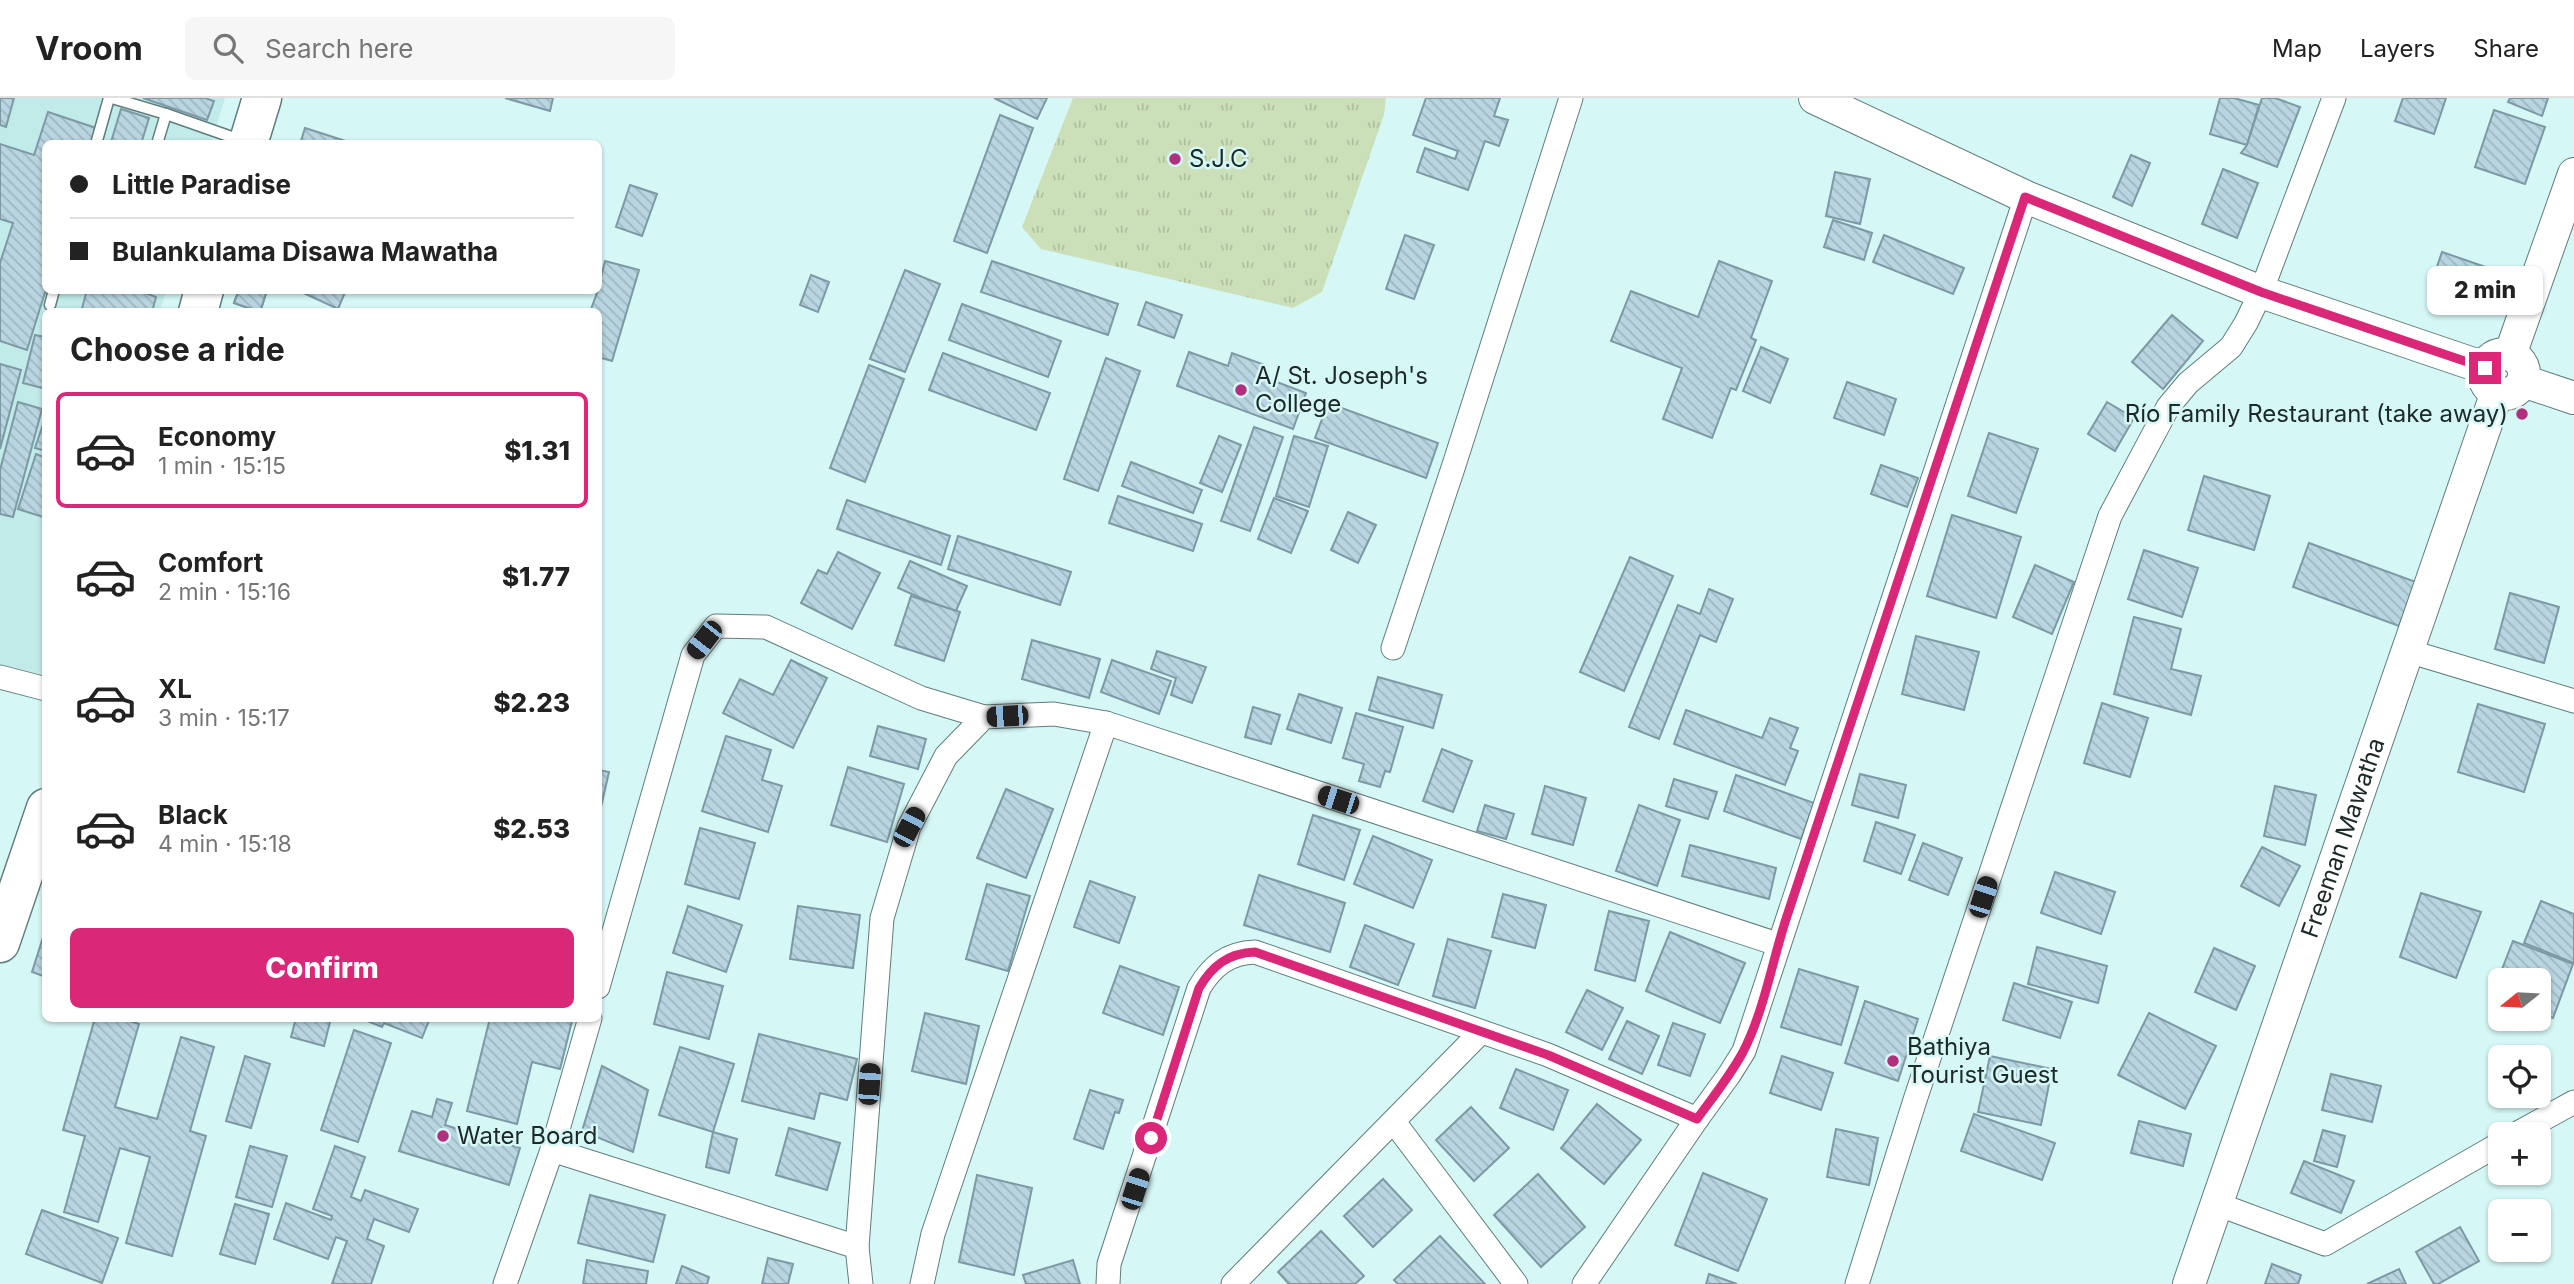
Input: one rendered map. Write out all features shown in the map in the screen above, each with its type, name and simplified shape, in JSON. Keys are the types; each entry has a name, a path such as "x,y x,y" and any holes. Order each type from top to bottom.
{"highway":[{"path":"249,140 262,98"},
{"path":"0,943 42,820"}],"street":[{"path":"1393,648 1571,98"},
{"path":"1815,98 2025,197 2261,292 2574,398"},
{"path":"1857,1284 1915,1100 2110,516 2168,407 2188,383 2231,347 2261,292 2334,98"},
{"name":"Freeman Mawatha","path":"2189,1284 2574,174"},
{"path":"1584,1284 1744,1051 2025,197"},
{"path":"602,973 693,655 716,626 766,627 921,698 984,717 1054,714 1106,723 1777,944"},
{"path":"2408,650 2574,701"},
{"path":"0,677 42,688"},
{"path":"861,1284 857,1247 882,918 909,827 946,756 984,717"},
{"path":"922,1284 933,1234 1106,723"},
{"path":"1108,1284 1110,1265 1199,988 1208,972 1217,964 1243,953 1255,952 1548,1055 1697,1119"},
{"path":"505,1284 552,1150 589,1022"},
{"path":"1233,1284 1481,1032"},
{"path":"2538,1122 2574,1102"},
{"path":"1394,1122 1516,1284"},
{"path":"552,1150 857,1247"},
{"path":"2217,1204 2325,1244 2488,1150"}],"lane":[{"path":"97,140 111,98 240,140"},
{"path":"158,140 166,114"},
{"path":"50,305 53,294"}],"shaded area":[{"path":"0,98 225,98 212,140 42,140 42,294 165,294 161,308 42,308 42,679 0,670"}],"green space":[{"path":"1073,98 1386,98 1384,115 1322,292 1293,308 1041,249 1022,227"}],"building":[{"path":"0,98 14,98 6,127 0,125"},
{"path":"143,98 205,98 214,101 207,120"},
{"path":"505,98 553,98 550,111"},
{"path":"994,98 1047,98 1037,119"},
{"path":"1426,98 1500,98 1494,116 1508,120 1499,146 1485,141 1468,190 1417,172 1425,148 1455,159 1458,151 1413,135"},
{"path":"2220,98 2234,98 2259,105 2247,145 2210,134"},
{"path":"2262,98 2275,98 2300,107 2277,167 2241,153 2247,145"},
{"path":"2403,98 2446,98 2434,134 2395,121"},
{"path":"2510,98 2548,98 2542,116 2508,102"},
{"path":"121,109 149,118 142,140 112,140"},
{"path":"2494,110 2545,127 2525,184 2475,167"},
{"path":"48,112 96,128 92,140 42,140 42,294 44,294 27,350 0,341 0,263 13,223 0,219 0,144 34,155"},
{"path":"1000,115 1033,128 987,253 954,241"},
{"path":"305,128 342,140 301,140"},
{"path":"2131,155 2150,163 2132,206 2113,197"},
{"path":"2223,169 2258,183 2237,238 2202,224"},
{"path":"1835,172 1870,179 1860,224 1826,216"},
{"path":"630,185 657,194 642,236 616,227"},
{"path":"1833,220 1872,233 1864,260 1824,247"},
{"path":"1405,235 1434,245 1414,299 1386,289"},
{"path":"1884,235 1964,268 1953,294 1873,262"},
{"path":"2442,252 2503,273 2490,314 2428,293"},
{"path":"605,261 639,270 612,361 602,358 602,308 591,308 597,294 602,294"},
{"path":"992,261 1118,304 1108,335 981,292"},
{"path":"1719,261 1772,281 1751,338 1756,340 1736,390 1731,388 1712,438 1663,419 1682,368 1611,341 1631,291 1698,317"},
{"path":"905,270 940,284 905,372 870,359"},
{"path":"811,275 829,282 818,312 800,305"},
{"path":"86,294 148,294 156,297 153,308 82,308"},
{"path":"237,294 266,294 261,308 248,308 234,303"},
{"path":"237,294 266,294 261,308 248,308 234,303"},
{"path":"237,294 266,294 261,308 248,308 234,303"},
{"path":"306,294 344,294 338,308"},
{"path":"1146,302 1182,315 1174,338 1138,325"},
{"path":"962,304 1061,341 1048,377 949,340"},
{"path":"2172,315 2203,341 2163,389 2132,362"},
{"path":"35,335 42,336 42,388 23,383"},
{"path":"1761,347 1788,359 1770,403 1743,391"},
{"name":"A/ St. Joseph's College","path":"1189,352 1228,366 1232,353 1265,365 1261,376 1306,393 1293,429 1177,386"},
{"path":"943,353 1050,393 1036,430 929,390"},
{"path":"1106,358 1140,371 1098,491 1064,479"},
{"path":"0,364 21,370 0,449"},
{"path":"869,365 904,379 865,482 830,468"},
{"path":"1847,382 1896,399 1884,435 1834,418"},
{"path":"18,402 42,409 13,517 0,514 0,470"},
{"path":"2107,402 2134,418 2115,451 2088,434"},
{"path":"1328,403 1438,443 1426,478 1315,438"},
{"path":"42,427 42,450 35,448"},
{"path":"1254,427 1283,437 1250,531 1221,521"},
{"path":"1989,433 2038,449 2016,513 1968,496"},
{"path":"1219,436 1241,445 1222,492 1200,483"},
{"path":"1294,436 1328,446 1309,507 1276,496"},
{"path":"36,454 42,456 42,517 18,509"},
{"path":"1131,462 1202,490 1193,513 1122,486"},
{"path":"1881,465 1918,478 1907,507 1871,494"},
{"path":"2204,476 2270,496 2254,550 2188,530"},
{"path":"1118,496 1202,524 1193,551 1109,523"},
{"path":"1274,498 1308,511 1291,553 1258,539"},
{"path":"847,500 950,536 941,565 837,529"},
{"path":"1348,512 1376,525 1358,563 1331,550"},
{"path":"1952,515 2021,537 1996,618 1927,596"},
{"path":"958,536 1071,572 1060,605 948,569"},
{"path":"2309,543 2416,582 2399,626 2293,587"},
{"path":"2144,550 2198,568 2182,617 2128,599"},
{"path":"838,552 880,573 852,629 801,603 818,570 827,574"},
{"path":"1630,557 1673,576 1624,691 1580,672"},
{"path":"910,561 967,586 955,613 898,588"},
{"path":"2035,565 2074,582 2052,634 2013,617"},
{"path":"1709,589 1733,599 1716,642 1700,635 1659,739 1629,727 1678,605 1700,614"},
{"path":"2510,593 2559,607 2544,663 2495,649"},
{"path":"911,596 960,612 944,661 895,645"},
{"path":"2134,617 2181,629 2171,669 2201,676 2191,715 2114,694"},
{"path":"1916,636 1979,652 1964,710 1902,694"},
{"path":"1032,640 1100,659 1089,698 1022,679"},
{"path":"1157,651 1206,667 1192,703 1171,695 1176,678 1151,669"},
{"path":"791,660 827,678 793,748 723,713 740,679 773,695"},
{"path":"1112,660 1171,681 1159,714 1101,692"},
{"path":"1378,677 1442,695 1433,728 1369,710"},
{"path":"1299,694 1342,708 1331,743 1287,729"},
{"path":"2102,703 2148,718 2130,777 2084,763"},
{"path":"2478,704 2545,724 2524,792 2458,772"},
{"path":"1253,707 1280,715 1271,744 1245,737"},
{"path":"1686,710 1762,738 1770,718 1798,728 1790,748 1798,751 1785,785 1674,744"},
{"path":"1356,713 1403,727 1390,772 1385,771 1380,787 1359,781 1364,764 1343,758"},
{"path":"878,726 926,739 918,769 870,756"},
{"path":"726,736 771,750 762,780 782,786 768,832 702,811"},
{"path":"1442,749 1472,761 1453,812 1423,801"},
{"path":"848,767 904,784 887,842 831,825"},
{"path":"602,771 609,772 602,803"},
{"path":"1860,774 1906,785 1898,818 1852,805"},
{"path":"1736,775 1814,803 1801,839 1724,811"},
{"path":"1674,779 1717,792 1708,819 1666,806"},
{"path":"1545,786 1586,798 1573,845 1532,834"},
{"path":"2275,786 2316,795 2305,845 2264,836"},
{"path":"1006,789 1053,809 1026,878 977,858"},
{"path":"1485,805 1514,814 1506,839 1477,831"},
{"path":"1639,805 1680,820 1657,886 1616,871"},
{"path":"1313,815 1360,830 1344,880 1298,864"},
{"path":"1876,822 1915,835 1901,874 1864,861"},
{"path":"700,828 755,843 739,899 685,884"},
{"path":"1373,836 1432,860 1413,908 1354,884"},
{"path":"1923,843 1962,858 1948,895 1909,880"},
{"path":"1690,845 1776,868 1769,899 1682,876"},
{"path":"2262,847 2300,866 2279,906 2241,886"},
{"path":"2055,872 2115,892 2101,934 2041,913"},
{"path":"1259,875 1345,903 1330,952 1244,925"},
{"path":"1090,881 1135,897 1119,943 1074,927"},
{"path":"987,884 1030,896 1008,971 966,959"},
{"path":"2421,893 2481,912 2456,978 2400,957"},
{"path":"1503,894 1546,905 1535,948 1492,937"},
{"path":"2541,901 2574,914 2574,963 2524,943"},
{"path":"688,906 742,925 726,972 673,953"},
{"path":"798,906 860,915 853,968 790,959"},
{"path":"1609,911 1649,921 1635,981 1595,970"},
{"path":"1365,925 1414,944 1398,985 1350,967"},
{"path":"1670,932 1745,963 1720,1023 1646,991"},
{"path":"1448,939 1491,951 1475,1008 1433,996"},
{"path":"42,940 42,976 32,972"},
{"path":"2513,941 2573,964 2553,1018 2552,968 2502,968"},
{"path":"2037,947 2107,966 2098,1003 2028,984"},
{"path":"2214,948 2255,966 2236,1010 2195,992"},
{"path":"1120,966 1179,987 1163,1035 1103,1013"},
{"path":"1799,969 1858,987 1841,1045 1781,1027"},
{"path":"667,972 723,986 709,1039 654,1024"},
{"path":"2014,983 2072,1002 2060,1038 2003,1020"},
{"path":"1587,990 1623,1008 1602,1050 1566,1032"},
{"path":"1865,1001 1918,1019 1898,1081 1845,1063"},
{"path":"925,1013 979,1026 966,1084 912,1071"},
{"path":"2149,1013 2216,1046 2185,1109 2118,1075"},
{"path":"1627,1021 1659,1036 1642,1074 1609,1059"},
{"path":"94,1022 139,1024 115,1107 157,1119 181,1037 214,1047 190,1131 206,1136 172,1256 126,1243 150,1157 120,1148 98,1222 64,1212 85,1136 63,1130"},
{"path":"295,1022 330,1022 324,1046 291,1037"},
{"path":"370,1022 428,1022 422,1038 384,1023 382,1027"},
{"path":"489,1022 572,1022 560,1069 532,1062 517,1124 467,1111"},
{"path":"1673,1023 1705,1034 1690,1076 1658,1065"},
{"path":"354,1030 391,1043 358,1142 321,1130"},
{"path":"759,1034 857,1059 847,1100 820,1093 814,1119 742,1101"},
{"path":"680,1047 734,1064 713,1132 659,1115"},
{"path":"245,1056 270,1064 251,1128 226,1121"},
{"path":"1782,1056 1833,1073 1821,1110 1770,1093"},
{"path":"1990,1056 2052,1069 2041,1125 1978,1112"},
{"path":"602,1066 648,1090 633,1152 582,1131"},
{"path":"1516,1069 1568,1090 1553,1130 1500,1108"},
{"path":"2331,1074 2381,1086 2372,1122 2322,1110"},
{"path":"1090,1090 1123,1100 1119,1113 1115,1112 1103,1149 1074,1139"},
{"name":"Water Board","path":"437,1099 452,1103 445,1125 520,1148 509,1185 399,1151 412,1111 432,1117"},
{"path":"1597,1104 1641,1140 1604,1184 1561,1148"},
{"path":"1471,1107 1509,1148 1474,1181 1436,1140"},
{"path":"1974,1114 2055,1143 2042,1180 1961,1151"},
{"path":"2139,1121 2191,1134 2183,1166 2131,1153"},
{"path":"789,1128 840,1143 827,1190 776,1175"},
{"path":"1836,1129 1878,1138 1869,1185 1827,1177"},
{"path":"2323,1130 2345,1136 2337,1167 2314,1161"},
{"path":"713,1132 737,1139 729,1173 706,1167"},
{"path":"250,1146 287,1156 272,1207 236,1197"},
{"path":"335,1146 365,1157 351,1197 361,1201 365,1190 418,1209 409,1232 374,1219 367,1239 384,1246 371,1284 332,1284 347,1241 336,1237 328,1259 274,1239 286,1203 331,1220 332,1216 313,1209"},
{"path":"2304,1161 2354,1181 2341,1213 2291,1193"},
{"path":"1703,1173 1767,1199 1738,1271 1675,1245"},
{"path":"1538,1174 1585,1227 1541,1267 1494,1215"},
{"path":"977,1175 1032,1188 1014,1275 959,1262"},
{"path":"1383,1179 1412,1210 1373,1247 1344,1216"},
{"path":"590,1195 665,1215 653,1262 578,1243"},
{"path":"235,1204 269,1214 255,1264 220,1254"},
{"path":"42,1210 118,1238 102,1283 26,1254"},
{"path":"2460,1227 2479,1261 2434,1284 2416,1252"},
{"path":"1321,1231 1364,1276 1355,1284 1289,1284 1278,1272"},
{"path":"1440,1236 1485,1284 1398,1284 1394,1280"},
{"path":"768,1258 793,1264 788,1284 762,1284"},
{"path":"587,1260 648,1271 646,1284 583,1284"},
{"path":"1073,1260 1080,1284 1026,1284 1023,1275"},
{"path":"2272,1264 2301,1275 2298,1284 2265,1284"},
{"path":"682,1266 709,1277 707,1284 676,1284"},
{"path":"2399,1269 2406,1284 2367,1284"},
{"path":"1709,1274 1737,1284 1706,1284"}],"place":[{"name":"S.J.C","path":"1175,159"},
{"name":"A/ St. Joseph's College","path":"1241,390"},
{"name":"Río Family Restaurant (take away)","path":"2522,414"},
{"name":"Bathiya Tourist Guest","path":"1893,1061"},
{"name":"Water Board","path":"443,1136"}],"route":[{"path":"1151,1138 1199,988 1208,972 1217,964 1243,953 1255,952 1548,1055 1697,1119 1744,1051 1755,1021 1777,944 2025,197 2261,292 2485,368"}]}
